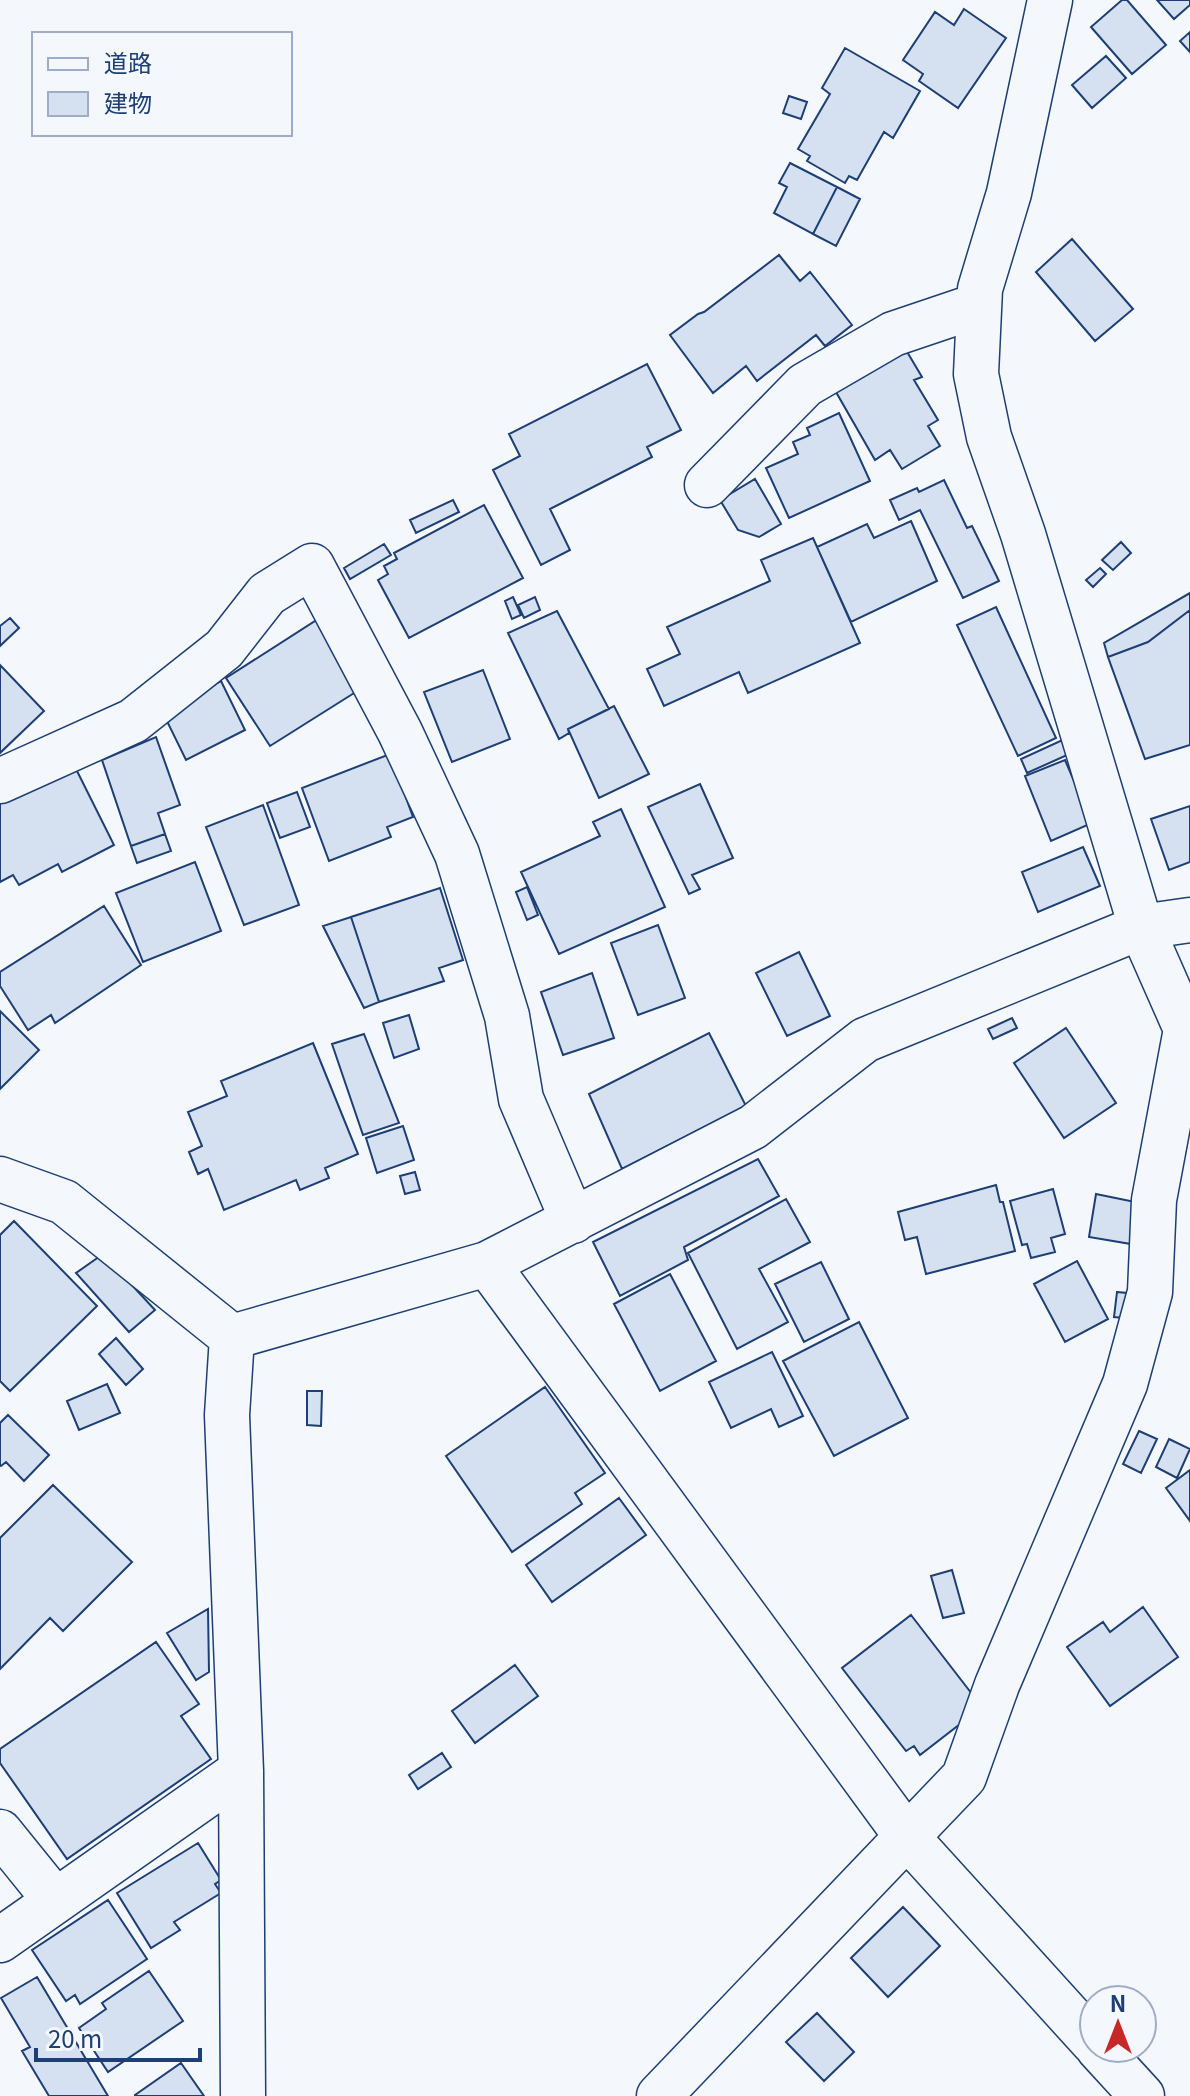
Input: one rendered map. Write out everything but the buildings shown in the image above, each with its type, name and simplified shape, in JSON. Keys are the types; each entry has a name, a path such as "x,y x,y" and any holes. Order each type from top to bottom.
{"street":[{"path":"659,2096 964,1777 997,1685 1125,1384 1150,1292 1154,1200 1186,1029 1141,927 1023,534 989,437 976,374 980,289 1009,193 1050,0"},
{"path":"707,485 805,385 893,334 979,305"},
{"path":"0,781 133,721 224,649 267,594 312,566 400,732 457,854 507,1016 521,1099 573,1221"},
{"path":"232,1337 487,1264 753,1127 865,1040 1141,927 1190,920"},
{"path":"3,1183 64,1202 232,1337"},
{"path":"487,1264 907,1837 1078,2025"},
{"path":"232,1337 227,1415 241,1771 243,2096"},
{"path":"0,1940 241,1771"},
{"path":"0,1832 55,1900"},
{"path":"1113,2064 1142,2096"}]}
